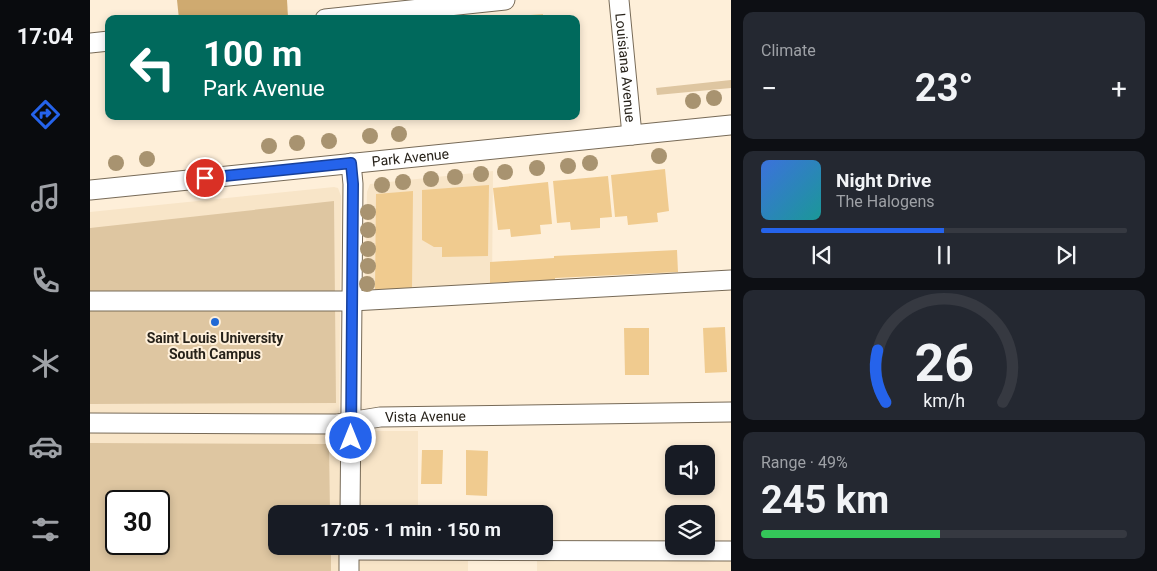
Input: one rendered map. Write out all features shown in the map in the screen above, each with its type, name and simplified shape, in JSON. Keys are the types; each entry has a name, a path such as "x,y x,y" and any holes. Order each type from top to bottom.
{"street":[{"path":"363,15 505,0"},
{"name":"Louisiana Avenue","path":"618,0 632,135"},
{"path":"90,43 105,41"},
{"name":"Park Avenue","path":"90,190 731,125"},
{"path":"350,505 353,184 351,163"},
{"path":"90,301 352,301 731,280"},
{"name":"Vista Avenue","path":"90,423 336,424 380,416 731,412"},
{"path":"553,550 731,551"},
{"path":"349,555 349,571"}],"shaded area":[{"path":"177,0 287,0 288,15 179,15"},
{"path":"731,80 731,88 657,95 656,88"},
{"path":"493,171 492,286 365,292 367,192 370,184"},
{"name":"Saint Louis University South Campus","path":"338,188 341,196 339,431 418,431 418,505 268,505 268,555 468,555 468,571 138,571 90,555 90,212"},
{"path":"334,201 336,403 90,404 90,228"},
{"path":"90,443 329,444 330,505 268,505 268,555 331,555 331,571 90,571"},
{"path":"731,555 731,571 537,571 537,556"}],"building":[{"path":"665,169 669,211 657,213 658,222 628,225 627,216 615,217 611,175"},
{"path":"608,176 612,217 600,218 600,228 571,230 570,222 557,223 553,181"},
{"path":"548,182 552,224 540,225 541,234 511,237 510,229 498,230 493,188"},
{"path":"489,185 488,256 442,257 442,247 434,247 422,240 422,190"},
{"path":"413,191 412,290 375,291 376,194"},
{"path":"677,250 678,272 490,283 490,262 554,258 554,256"},
{"path":"725,327 727,372 705,373 703,328"},
{"path":"624,328 649,328 649,375 625,375"},
{"path":"422,450 443,450 442,484 421,484"},
{"path":"466,450 488,451 487,496 466,495"}],"place":[{"name":"Saint Louis University South Campus","path":"215,322"}],"route":[{"path":"205,178 351,163 353,184 351,438"}]}
